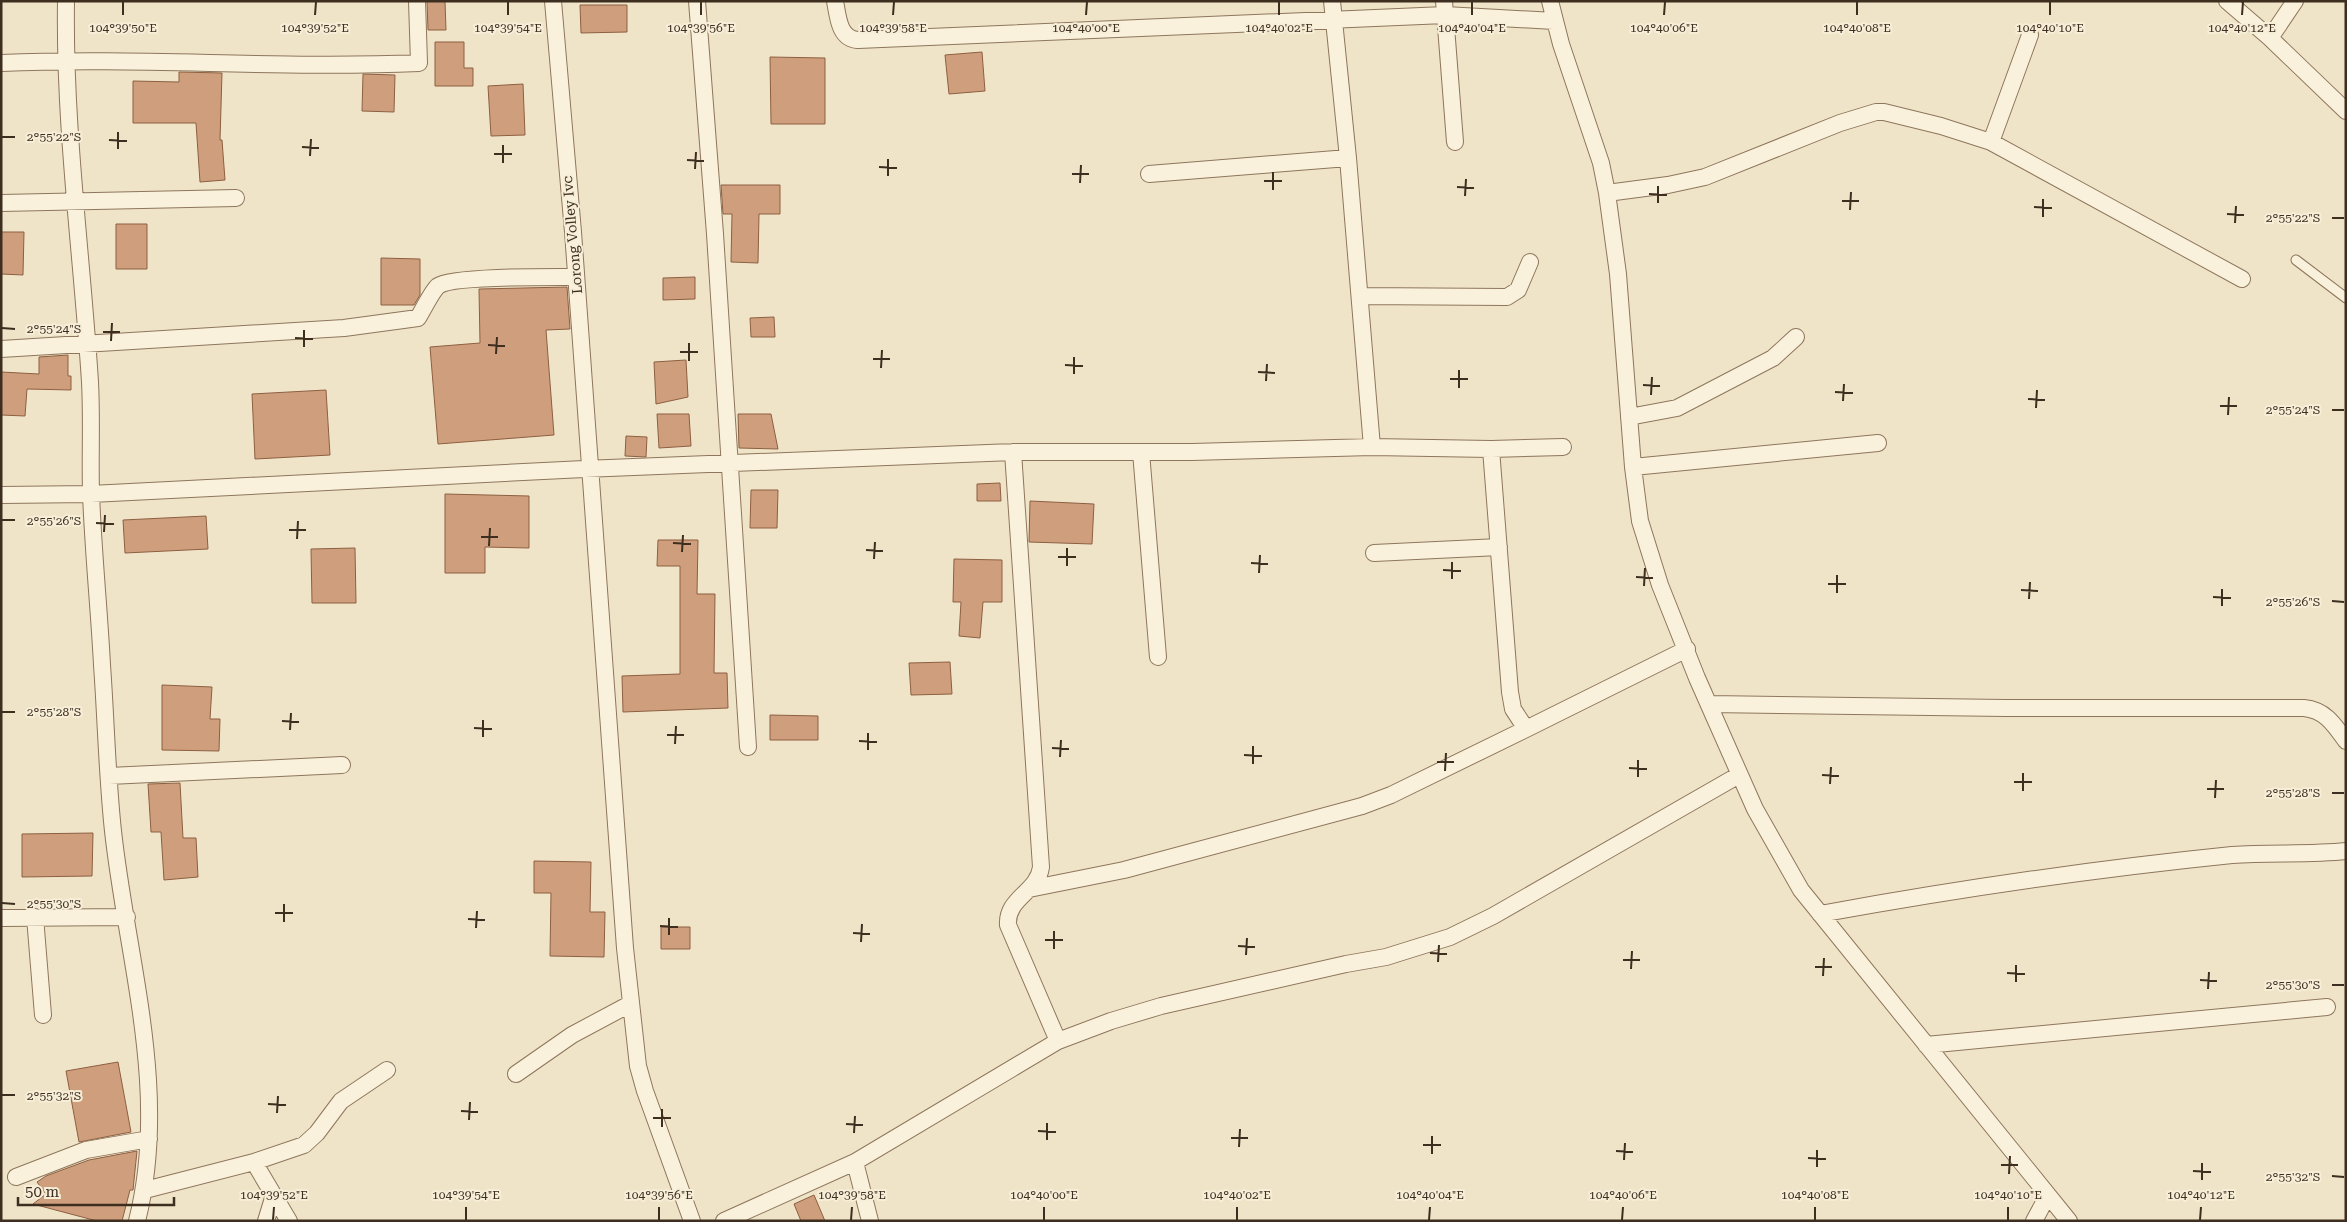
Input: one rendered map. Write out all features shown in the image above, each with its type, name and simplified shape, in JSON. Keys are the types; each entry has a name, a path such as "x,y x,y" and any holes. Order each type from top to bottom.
{"street":[{"path":"66,1 65,60 90,385 91,494 108,776 120,879 143,1019 149,1139 145,1190 137,1221"},
{"path":"1,63 65,60 357,66 418,63 417,1"},
{"name":"Lorong Volley Ivc","path":"553,1 576,277 597,584 630,1004 635,1047 644,1090 692,1221"},
{"path":"697,1 748,747"},
{"path":"835,1 844,34 853,39 1333,20 1444,8 1554,21"},
{"path":"1332,1 1348,158 1372,447"},
{"path":"1550,1 1554,21 1599,156 1607,193 1618,274 1633,468 1640,521 1652,562 1739,775 1768,833 1802,890 2069,1221"},
{"path":"2227,1 2270,38 2346,111"},
{"path":"2270,38 2295,1"},
{"path":"1444,8 1455,142"},
{"path":"1991,142 2030,35"},
{"path":"1607,193 1668,186 1705,177 1840,124 1876,112 1893,113 1991,142 2242,279"},
{"path":"1149,174 1348,158"},
{"path":"1,203 236,198"},
{"path":"1360,296 1507,297 1518,290 1530,262"},
{"path":"1,349 344,328 418,318 438,286 447,283 490,278 576,277"},
{"path":"1629,417 1677,408 1773,358 1796,337"},
{"path":"1633,468 1878,443"},
{"path":"1,496 91,494 590,469 1013,452 1141,452 1372,447 1492,449 1563,447"},
{"path":"1492,449 1510,692 1513,709 1526,729"},
{"path":"1013,452 1040,847 1040,875 1010,909 1008,925 1058,1041"},
{"path":"1141,452 1158,656"},
{"path":"1374,553 1499,547"},
{"path":"1029,889 1124,870 1362,806 1391,795 1687,650"},
{"path":"1709,704 2006,708 2304,708 2320,711 2328,717 2346,741"},
{"path":"108,776 342,765"},
{"path":"724,1221 855,1162 1058,1041 1111,1021 1160,1006 1346,964 1386,957 1450,937 1493,916 1739,775"},
{"path":"1820,914 1946,891 2187,860 2261,853 2346,851"},
{"path":"1,918 127,916"},
{"path":"34,917 43,1015"},
{"path":"516,1074 572,1035 630,1004"},
{"path":"1926,1045 2327,1007"},
{"path":"145,1190 254,1162 304,1145 317,1133 341,1101 387,1070"},
{"path":"16,1177 86,1150 149,1139"},
{"path":"254,1162 289,1221"},
{"path":"855,1162 870,1221"},
{"path":"266,1221 274,1195"},
{"path":"2034,1221 2048,1195"}],"lane":[{"path":"2296,260 2346,298"}],"building":[{"path":"427,1 445,1 446,30 428,30"},
{"path":"580,5 627,5 627,32 581,33"},
{"path":"435,42 464,42 464,68 473,68 473,86 435,86"},
{"path":"982,52 985,91 949,94 945,55"},
{"path":"770,57 825,58 825,124 771,124"},
{"path":"179,72 222,73 220,140 222,140 225,180 200,182 196,123 133,123 133,81 179,82"},
{"path":"363,74 395,75 394,112 362,111"},
{"path":"523,84 525,135 491,136 488,86"},
{"path":"721,185 780,185 780,214 759,214 758,263 731,262 732,214 723,214"},
{"path":"116,224 147,224 147,269 116,269"},
{"path":"1,232 24,232 23,275 1,274"},
{"path":"381,258 420,259 420,295 414,305 381,305"},
{"path":"695,277 695,299 663,300 663,278"},
{"path":"567,287 570,329 546,330 554,435 438,444 430,347 480,343 479,289"},
{"path":"774,317 775,337 751,337 750,318"},
{"path":"68,355 68,376 71,376 71,390 27,389 25,416 1,415 1,372 39,374 39,357"},
{"path":"686,360 688,397 656,404 654,362"},
{"path":"326,390 330,455 255,459 252,394"},
{"path":"657,414 689,414 691,446 659,448"},
{"path":"738,414 771,414 778,449 739,448"},
{"path":"626,436 647,437 646,457 625,456"},
{"path":"1000,483 1001,501 977,501 977,484"},
{"path":"751,490 778,490 777,528 750,528"},
{"path":"445,494 529,496 529,548 485,547 485,573 445,573"},
{"path":"1030,501 1094,504 1092,544 1029,542"},
{"path":"206,516 208,549 125,553 123,520"},
{"path":"658,540 698,540 697,594 715,594 714,673 727,673 728,708 623,712 622,676 680,674 680,566 657,566"},
{"path":"355,548 356,603 312,603 311,549"},
{"path":"954,559 1002,560 1002,602 983,602 980,638 959,636 961,602 953,602"},
{"path":"950,662 952,694 911,695 909,663"},
{"path":"162,685 212,687 210,719 220,719 219,751 162,750"},
{"path":"770,715 818,716 818,740 770,740"},
{"path":"180,783 183,838 196,838 198,877 164,880 161,832 151,832 148,784"},
{"path":"93,833 92,876 22,877 22,834"},
{"path":"534,861 591,862 590,912 605,912 604,957 550,956 551,893 534,893"},
{"path":"661,927 690,927 690,949 661,949"},
{"path":"118,1062 131,1132 79,1142 66,1071"},
{"path":"137,1151 133,1190 130,1190 122,1221 97,1221 33,1204 46,1194 37,1182 46,1176 89,1160"},
{"path":"814,1195 825,1221 801,1221 794,1204"}]}
